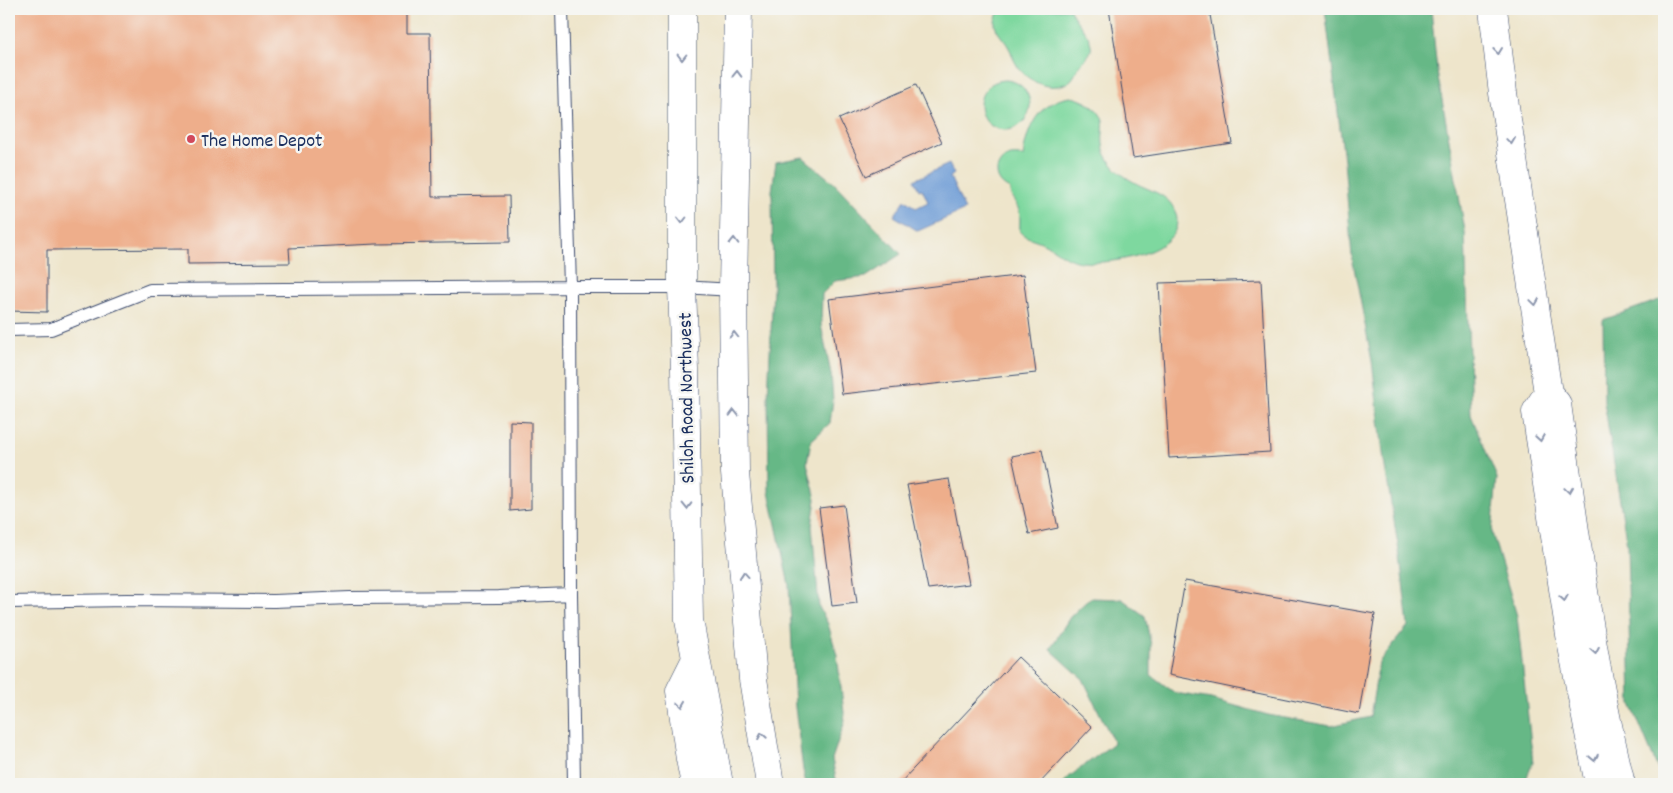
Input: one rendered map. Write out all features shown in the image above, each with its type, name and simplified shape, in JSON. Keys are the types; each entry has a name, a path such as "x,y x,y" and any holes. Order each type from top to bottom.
{"main road":[{"name":"Shiloh Road Northwest","path":"682,9 682,287 689,620 719,784"},
{"path":"738,9 734,290 736,474 753,679 770,784"},
{"path":"1493,9 1548,393 1557,404 1576,541 1609,734 1621,784"},
{"path":"1548,393 1536,412 1571,641 1599,784"},
{"path":"695,784 680,691 696,659"}],"lane":[{"path":"562,9 570,287 574,784"},
{"path":"9,330 51,330 150,290 570,287 682,287 734,290"},
{"path":"9,602 127,600 274,601 571,594"}],"green space":[{"path":"1001,9 1070,9 1090,40 1091,45 1091,52 1081,64 1074,77 1064,84 1050,86 1035,82 1023,73 995,26 996,17"},
{"path":"1325,9 1431,9 1437,71 1465,231 1471,415 1497,478 1492,533 1517,616 1533,763 1525,784 1062,784 1114,743 1083,679 1050,649 1070,617 1090,598 1122,599 1145,616 1151,645 1151,675 1175,693 1211,699 1268,715 1331,726 1370,717 1379,662 1408,626 1400,557 1384,461 1372,361 1352,257 1344,160"},
{"path":"1005,80 1019,84 1026,91 1030,105 1026,119 1019,126 1005,130 991,126 984,119 980,105 984,91 991,84"},
{"path":"1071,97 1095,108 1101,116 1104,149 1115,168 1129,179 1164,197 1173,207 1176,214 1176,228 1169,239 1156,248 1140,255 1105,262 1076,261 1020,232 1018,207 1011,195 1010,189 998,179 998,166 1007,157 1023,157 1031,126 1042,110 1050,104"},
{"path":"803,157 835,184 901,254 866,277 835,281 822,294 821,325 831,374 833,400 830,423 811,441 807,463 816,499 812,526 819,607 828,624 837,655 845,721 832,759 837,784 806,784 795,707 789,585 769,492 768,396 773,288 772,191 776,162"},
{"path":"1659,300 1664,304 1664,784 1631,704 1627,545 1604,401 1603,320"}],"water":[{"path":"949,164 954,174 950,177 965,210 918,231 894,216 905,200 916,208 928,202 922,189 919,190 914,180"}],"building":[{"name":"The Home Depot","path":"9,9 407,9 407,33 430,33 432,197 509,196 510,242 376,244 289,248 290,263 188,264 188,249 47,250 47,312 9,311"},
{"path":"1109,9 1209,9 1232,143 1133,158"},
{"path":"916,85 942,142 866,176 839,119"},
{"path":"1023,275 1036,373 842,394 829,299"},
{"path":"1261,280 1270,452 1169,458 1159,283"},
{"path":"510,421 531,422 531,509 510,511"},
{"path":"1042,450 1058,528 1029,534 1012,456"},
{"path":"949,479 969,584 928,589 907,485"},
{"path":"844,505 857,603 832,606 819,508"},
{"path":"1185,581 1375,614 1359,714 1169,675"},
{"path":"1018,657 1092,727 1039,784 899,784"}],"place":[{"name":"The Home Depot","path":"191,139"}]}
